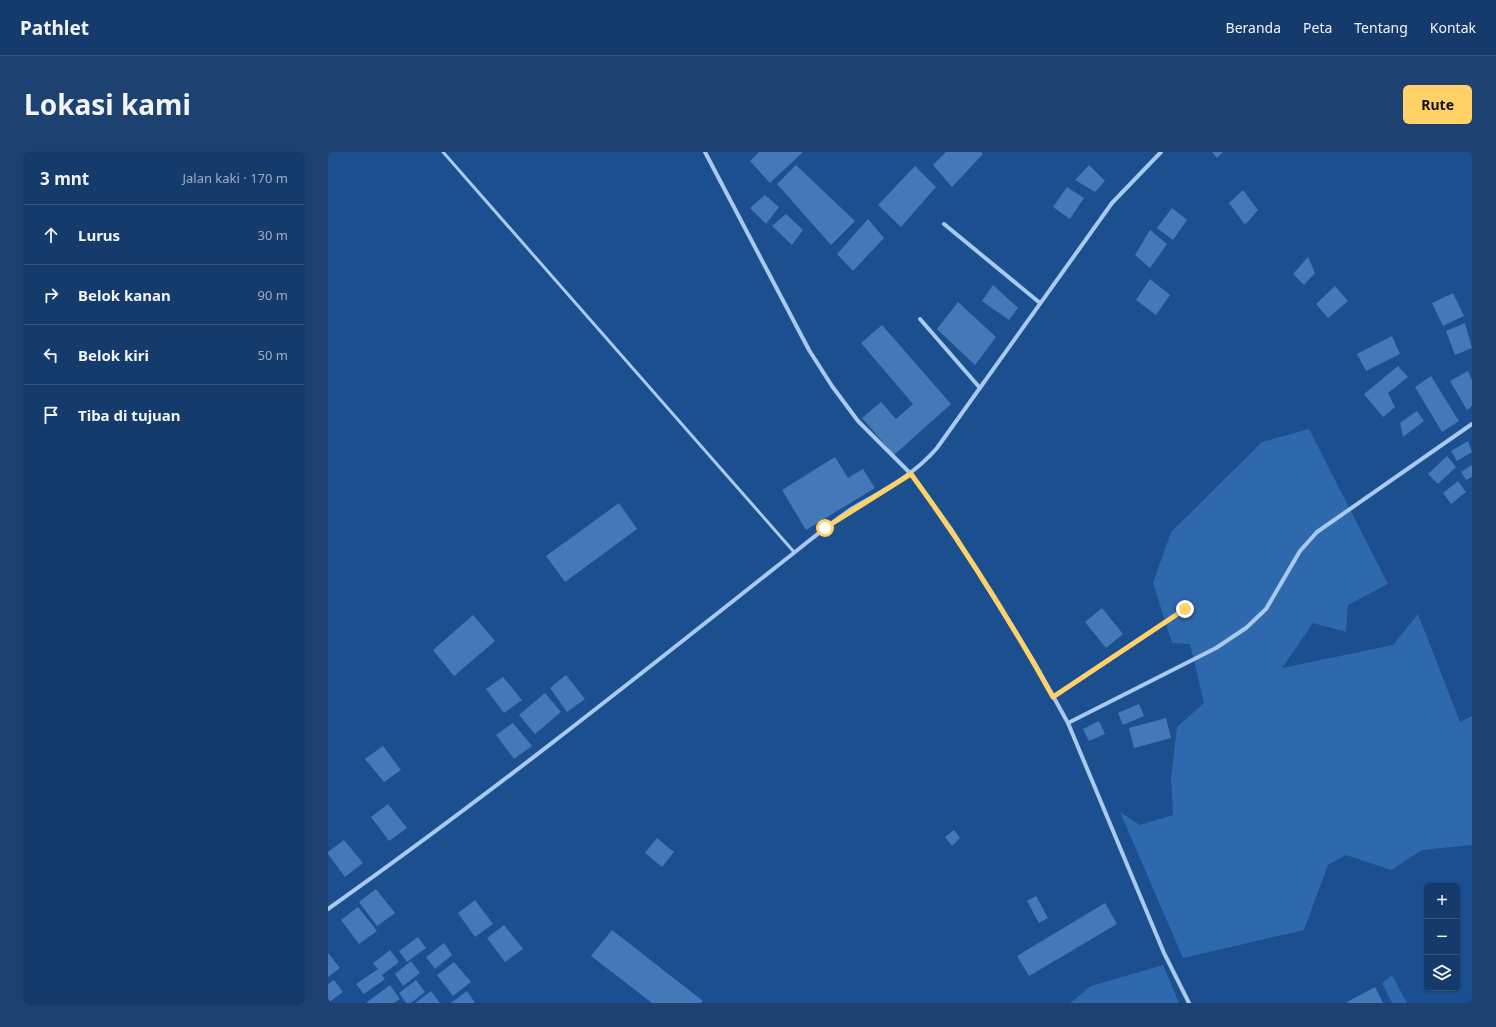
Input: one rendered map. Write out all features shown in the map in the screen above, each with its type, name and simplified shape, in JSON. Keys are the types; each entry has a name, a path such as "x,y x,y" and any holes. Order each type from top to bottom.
{"street":[{"path":"705,152 809,350 832,386 858,421 911,474 951,529 1034,662 1068,723 1164,953 1189,1003"},
{"path":"328,909 495,787 676,647 794,552 852,510 911,474 925,462 937,448 1112,203 1161,152"},
{"path":"944,224 1040,303"},
{"path":"920,320 980,388"},
{"path":"1068,723 1216,648 1246,628 1266,609 1300,551 1317,532 1472,424"},
{"path":"1053,697 1185,609"}],"lane":[{"path":"443,152 794,552"}],"shaded area":[{"path":"1309,429 1388,584 1348,605 1346,632 1313,623 1282,668 1393,645 1418,614 1460,722 1472,716 1472,845 1422,850 1391,870 1346,855 1328,865 1304,930 1183,958 1120,812 1140,825 1173,815 1171,778 1177,727 1204,703 1190,644 1172,643 1153,583 1171,532 1262,442"},
{"path":"1163,965 1179,1003 1070,1003 1091,986"},
{"path":"1392,975 1407,1003 1392,1003 1382,983"}],"building":[{"path":"759,152 803,152 770,183 750,161"},
{"path":"946,152 981,152 983,154 952,187 933,165"},
{"path":"1212,152 1223,152 1217,158"},
{"path":"796,165 855,221 831,245 777,184"},
{"path":"1089,165 1105,181 1095,192 1075,180"},
{"path":"915,166 936,187 901,227 878,205"},
{"path":"1067,187 1084,198 1070,219 1053,207"},
{"path":"1243,190 1258,210 1245,225 1229,203"},
{"path":"765,195 779,207 766,224 750,208"},
{"path":"1172,208 1187,220 1173,240 1157,228"},
{"path":"786,214 803,230 792,245 772,226"},
{"path":"868,219 884,238 853,271 837,254"},
{"path":"1150,230 1167,244 1150,268 1135,255"},
{"path":"1308,257 1315,273 1304,285 1293,274"},
{"path":"1150,279 1170,295 1156,315 1136,300"},
{"path":"993,285 1018,308 1009,320 982,301"},
{"path":"1335,286 1348,301 1328,318 1316,304"},
{"path":"1453,293 1464,316 1443,326 1432,303"},
{"path":"958,302 996,337 975,365 937,329"},
{"path":"1465,323 1472,348 1455,355 1446,331"},
{"path":"882,325 951,404 894,455 862,418 881,402 896,419 913,404 861,343"},
{"path":"1392,336 1400,354 1366,371 1357,354"},
{"path":"1398,366 1408,377 1388,393 1395,407 1383,417 1364,394"},
{"path":"1468,371 1472,380 1472,406 1467,410 1450,381"},
{"path":"1431,376 1459,421 1442,432 1415,387"},
{"path":"1417,411 1424,421 1403,437 1400,423"},
{"path":"1468,441 1472,452 1457,461 1451,451"},
{"path":"1447,456 1456,467 1438,484 1428,474"},
{"path":"835,457 848,478 863,469 875,488 806,530 782,490"},
{"path":"1472,465 1472,477 1466,480 1461,472"},
{"path":"1458,481 1466,492 1451,504 1443,493"},
{"path":"619,503 637,529 565,582 546,556"},
{"path":"1102,608 1123,634 1106,648 1085,622"},
{"path":"473,615 495,641 454,676 433,650"},
{"path":"566,675 585,699 567,712 550,688"},
{"path":"503,677 522,700 504,713 486,689"},
{"path":"545,693 561,712 535,734 519,715"},
{"path":"1139,704 1144,716 1123,725 1118,713"},
{"path":"1166,718 1171,738 1134,748 1129,728"},
{"path":"1099,721 1105,734 1089,741 1083,729"},
{"path":"513,723 532,746 514,759 496,735"},
{"path":"383,746 401,770 384,782 365,759"},
{"path":"388,804 407,828 389,841 371,817"},
{"path":"954,830 960,838 952,846 945,837"},
{"path":"657,838 674,852 662,867 645,853"},
{"path":"344,840 363,863 345,877 328,854 328,852"},
{"path":"376,889 395,913 377,926 359,902"},
{"path":"1036,896 1048,918 1039,923 1027,901"},
{"path":"475,900 493,924 475,937 458,913"},
{"path":"1105,903 1117,924 1029,976 1017,956"},
{"path":"358,907 377,931 359,944 341,920"},
{"path":"504,925 523,949 505,962 487,938"},
{"path":"612,930 703,1001 701,1003 652,1003 591,956"},
{"path":"418,937 426,948 407,962 399,951"},
{"path":"444,943 452,955 435,969 426,957"},
{"path":"390,950 399,962 382,975 378,970 385,979 364,994 356,984 378,969 373,963"},
{"path":"328,953 340,968 328,977"},
{"path":"411,961 420,973 403,986 395,974"},
{"path":"454,962 471,982 453,996 437,975"},
{"path":"334,980 343,992 328,1003 328,984"},
{"path":"416,980 425,992 411,1003 406,1003 399,993"},
{"path":"390,985 400,999 394,1003 366,1003"},
{"path":"1375,987 1383,1003 1347,1002"},
{"path":"431,991 440,1003 415,1003"},
{"path":"467,991 475,1003 451,1003"}],"route":[{"path":"825,528 911,474 951,529 1034,662 1053,697 1185,609"}]}
